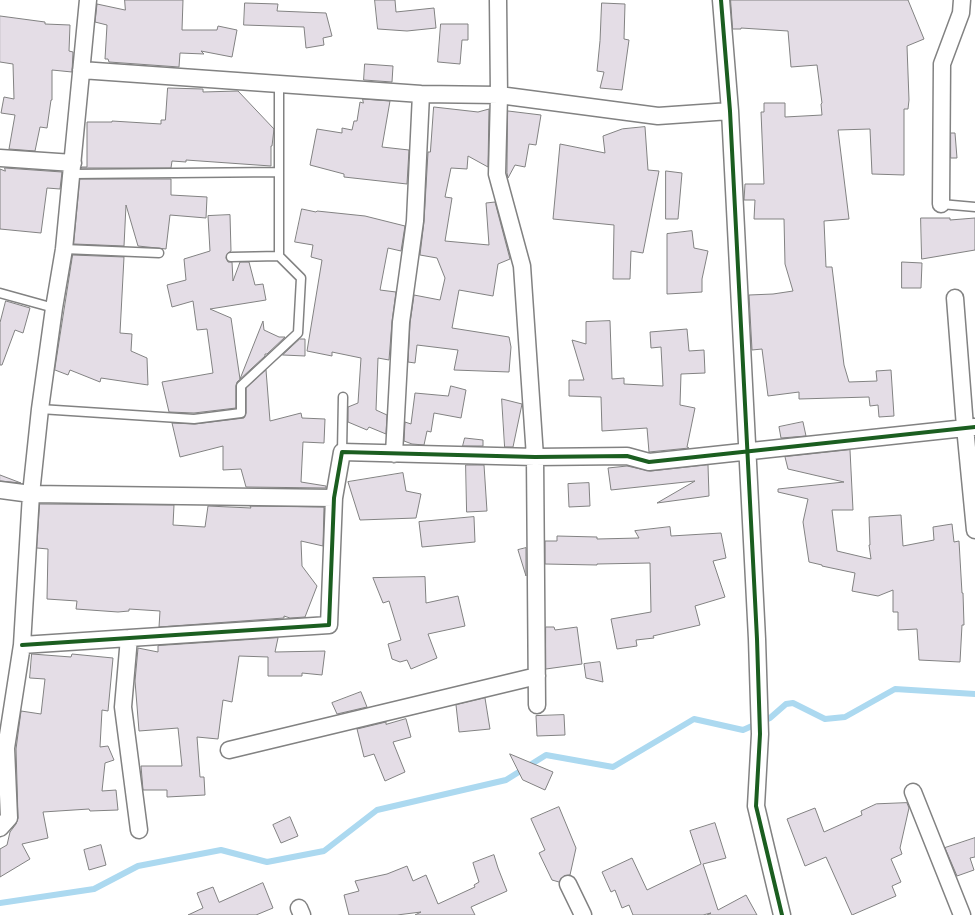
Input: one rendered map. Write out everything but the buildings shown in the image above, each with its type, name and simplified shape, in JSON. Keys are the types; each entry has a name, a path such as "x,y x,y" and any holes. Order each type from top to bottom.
{"street":[{"path":"0,828 9,818 6,748 22,645 31,494 40,409 64,249 88,0"},
{"path":"498,0 499,95 497,174 522,266 535,457 537,705"},
{"path":"721,0 730,111 757,639 760,734 756,806 782,915"},
{"path":"941,204 942,64 961,13 962,0"},
{"path":"81,70 421,94 499,95 658,116 730,111"},
{"path":"394,454 401,322 415,221 421,94"},
{"path":"0,158 73,168"},
{"path":"955,298 970,427 975,530"},
{"path":"22,645 329,625 334,498 342,452 535,457 627,456 649,462 970,427"},
{"path":"0,490 31,494 334,498"},
{"path":"128,638 123,707 139,830"},
{"path":"229,750 537,676"},
{"path":"913,792 962,915"},
{"path":"568,884 583,915"}],"lane":[{"path":"40,409 194,419 241,413 241,386 298,333 301,278 279,256 279,83"},
{"path":"73,168 279,172"},
{"path":"941,204 975,207"},
{"path":"64,249 159,253"},
{"path":"231,257 279,256"},
{"path":"0,293 54,308"},
{"path":"342,452 343,398"}],"waterway":[{"path":"0,903 94,889 138,866 221,850 267,862 324,851 377,810 506,780 546,755 613,767 694,719 743,730 770,718 786,704 793,703 825,719 845,717 895,689 975,694"}],"cycle path":[{"path":"721,0 730,111 757,639 760,734 756,806 782,915"},
{"path":"22,645 329,625 334,498 342,452 535,457 627,456 649,462 975,427"}]}
